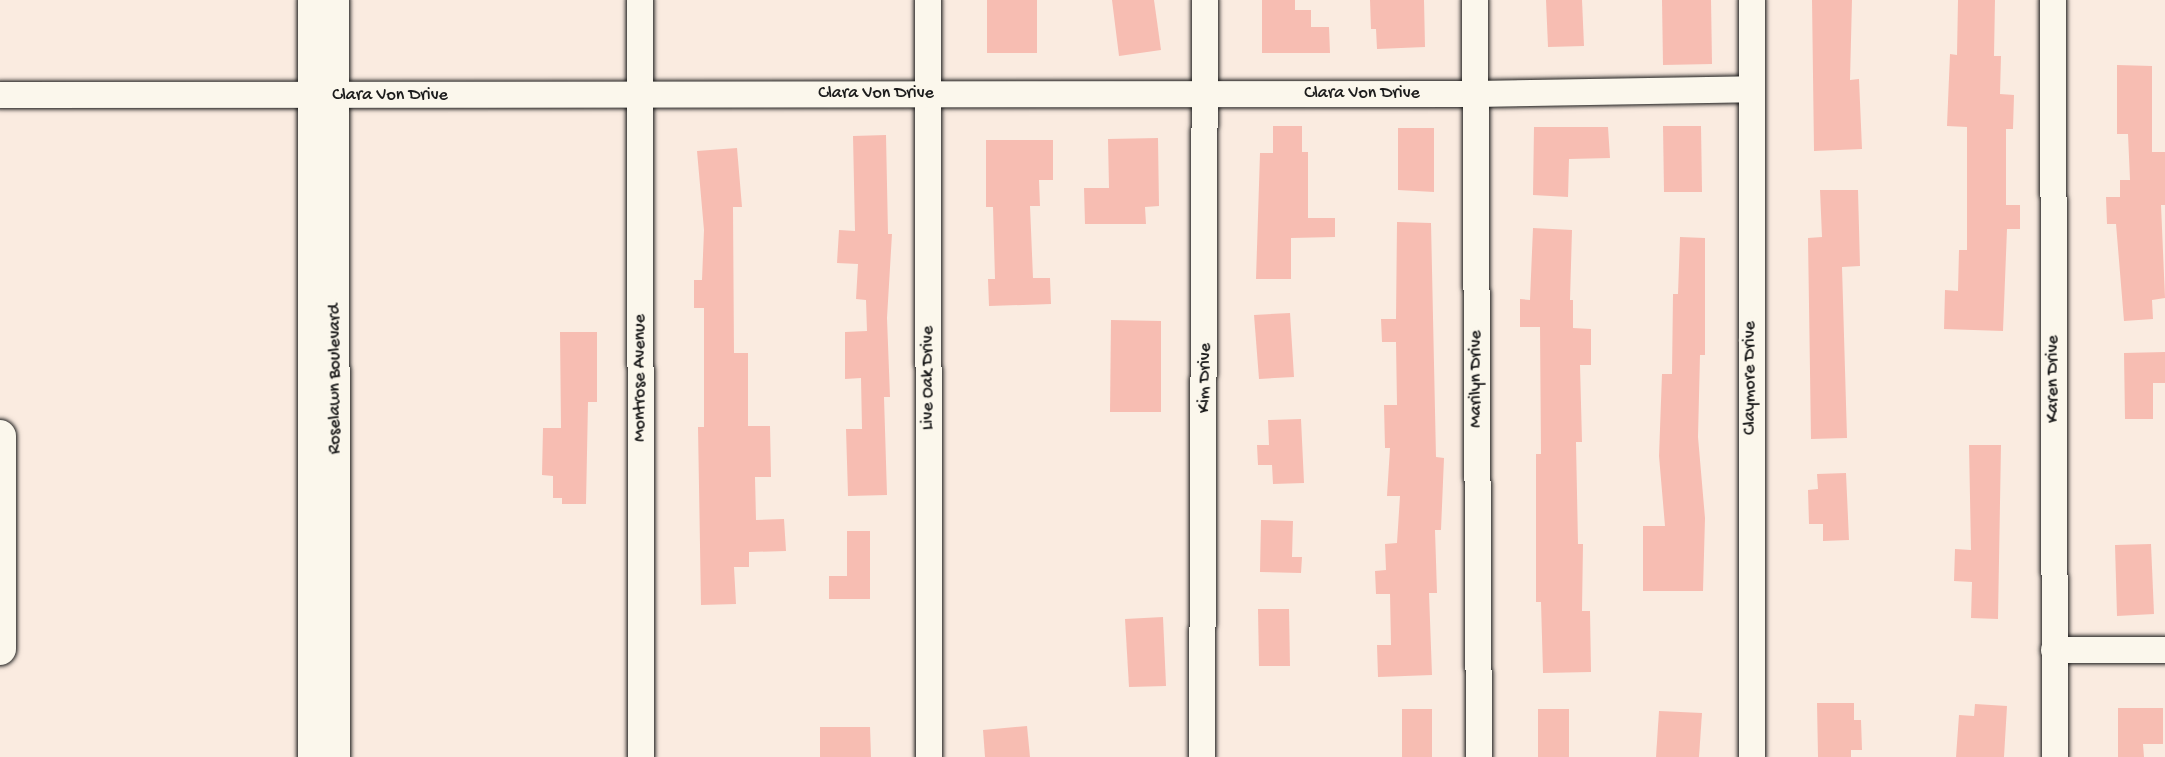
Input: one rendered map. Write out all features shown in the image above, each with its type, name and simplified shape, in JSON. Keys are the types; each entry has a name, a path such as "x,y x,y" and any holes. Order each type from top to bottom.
{"street":[{"name":"Roselawn Boulevard","path":"311,0 323,96 324,348 324,561 311,757"},
{"name":"Roselawn Boulevard","path":"323,96 336,0"},
{"name":"Montrose Avenue","path":"640,0 641,757"},
{"name":"Live Oak Drive","path":"928,0 929,757"},
{"name":"Kim Drive","path":"1202,757 1206,329 1203,94 1205,0"},
{"name":"Marilyn Drive","path":"1475,0 1479,757"},
{"name":"Claymore Drive","path":"1752,0 1752,757"},
{"name":"Karen Drive","path":"2053,0 2055,757"},
{"name":"Clara Von Drive","path":"0,95 1475,94 1752,89"},
{"path":"0,436 0,649"},
{"name":"Roselawn Boulevard","path":"324,561 337,757"},
{"path":"2054,650 2165,650"}],"building":[{"path":"987,0 1037,0 1037,53 987,53"},
{"path":"1112,0 1154,0 1161,50 1119,56"},
{"path":"1262,0 1295,0 1295,10 1311,10 1311,27 1329,27 1330,53 1262,53"},
{"path":"1370,0 1424,0 1425,47 1377,49 1376,29 1371,29"},
{"path":"1546,0 1582,0 1584,46 1548,47"},
{"path":"1662,0 1711,0 1712,64 1663,65"},
{"path":"1812,0 1852,0 1850,80 1859,79 1862,149 1814,151"},
{"path":"1958,0 1995,0 1994,56 2001,56 2000,94 2014,95 2013,129 2006,129 2006,205 2020,205 2020,229 2007,229 2003,331 1944,329 1945,290 1958,291 1959,250 1967,250 1967,127 1947,126 1950,54 1957,55"},
{"path":"2117,65 2152,66 2152,152 2165,152 2165,205 2161,205 2165,298 2152,300 2153,319 2124,321 2116,224 2107,224 2106,197 2120,197 2120,180 2130,180 2128,134 2117,134"},
{"path":"1273,126 1302,126 1302,152 1308,152 1308,218 1335,218 1335,237 1291,238 1291,279 1256,279 1260,153 1273,153"},
{"path":"1663,126 1701,126 1702,192 1664,192"},
{"path":"1534,127 1608,127 1610,158 1569,159 1568,197 1533,195"},
{"path":"1398,128 1434,128 1434,192 1398,190"},
{"path":"886,135 888,234 892,234 887,318 890,397 884,397 887,495 848,496 846,429 862,429 861,378 845,379 845,332 867,331 866,300 856,299 858,264 837,263 839,230 855,231 853,136"},
{"path":"1158,138 1159,206 1145,207 1146,224 1085,224 1084,188 1109,188 1108,139"},
{"path":"986,140 1053,140 1053,180 1039,180 1040,206 1030,206 1033,278 1050,278 1051,304 989,306 988,279 995,279 993,207 986,207"},
{"path":"737,148 742,207 733,207 734,353 748,353 748,426 770,426 771,477 755,477 756,520 784,519 786,551 749,552 749,567 734,567 736,604 701,605 698,427 704,427 704,308 694,308 694,280 702,280 704,230 697,151"},
{"path":"1820,190 1858,190 1860,266 1842,267 1847,438 1811,439 1808,238 1822,237"},
{"path":"1397,222 1431,223 1436,457 1444,458 1441,530 1435,530 1437,593 1429,593 1432,675 1378,677 1377,645 1391,645 1390,594 1376,594 1375,571 1386,570 1385,544 1397,543 1400,496 1387,496 1390,448 1385,448 1384,405 1397,405 1396,342 1382,342 1381,319 1396,319"},
{"path":"1533,228 1572,230 1570,300 1573,300 1573,328 1591,329 1591,365 1580,365 1582,442 1576,442 1578,544 1583,544 1582,611 1590,611 1591,672 1543,673 1541,602 1536,602 1536,454 1541,454 1540,327 1520,327 1520,299 1530,300"},
{"path":"1680,237 1705,238 1705,355 1700,355 1698,437 1705,518 1703,591 1643,591 1643,526 1665,526 1659,456 1662,374 1672,374 1673,294 1678,294"},
{"path":"1290,313 1294,377 1259,379 1254,315"},
{"path":"1111,320 1161,321 1161,412 1110,412"},
{"path":"560,332 597,332 597,402 588,402 586,504 562,504 562,498 553,498 553,476 542,475 543,428 561,428"},
{"path":"2165,352 2165,383 2153,383 2153,419 2125,419 2124,353"},
{"path":"1301,419 1304,483 1273,484 1272,465 1258,465 1257,445 1269,445 1268,420"},
{"path":"1969,445 2001,445 1998,619 1971,618 1972,582 1954,581 1955,549 1971,550"},
{"path":"1846,473 1849,540 1823,541 1823,524 1809,524 1808,490 1818,489 1817,474"},
{"path":"1261,520 1293,521 1292,557 1302,557 1301,573 1260,572"},
{"path":"847,531 870,531 870,599 829,599 829,576 847,576"},
{"path":"2151,544 2154,614 2117,616 2115,545"},
{"path":"1258,609 1289,609 1290,666 1259,666"},
{"path":"1163,617 1166,686 1129,687 1125,619"},
{"path":"1817,703 1854,703 1854,720 1861,720 1862,750 1851,750 1851,757 1818,757"},
{"path":"1975,704 2007,706 2004,757 1956,757 1959,715 1974,716"},
{"path":"2118,708 2163,708 2163,744 2143,744 2144,757 2118,757"},
{"path":"1402,709 1432,709 1432,757 1402,757"},
{"path":"1538,709 1569,709 1569,757 1538,757"},
{"path":"1659,711 1702,713 1699,757 1656,757"},
{"path":"1027,726 1030,757 985,757 983,730"},
{"path":"820,727 870,727 871,757 820,757"}]}
